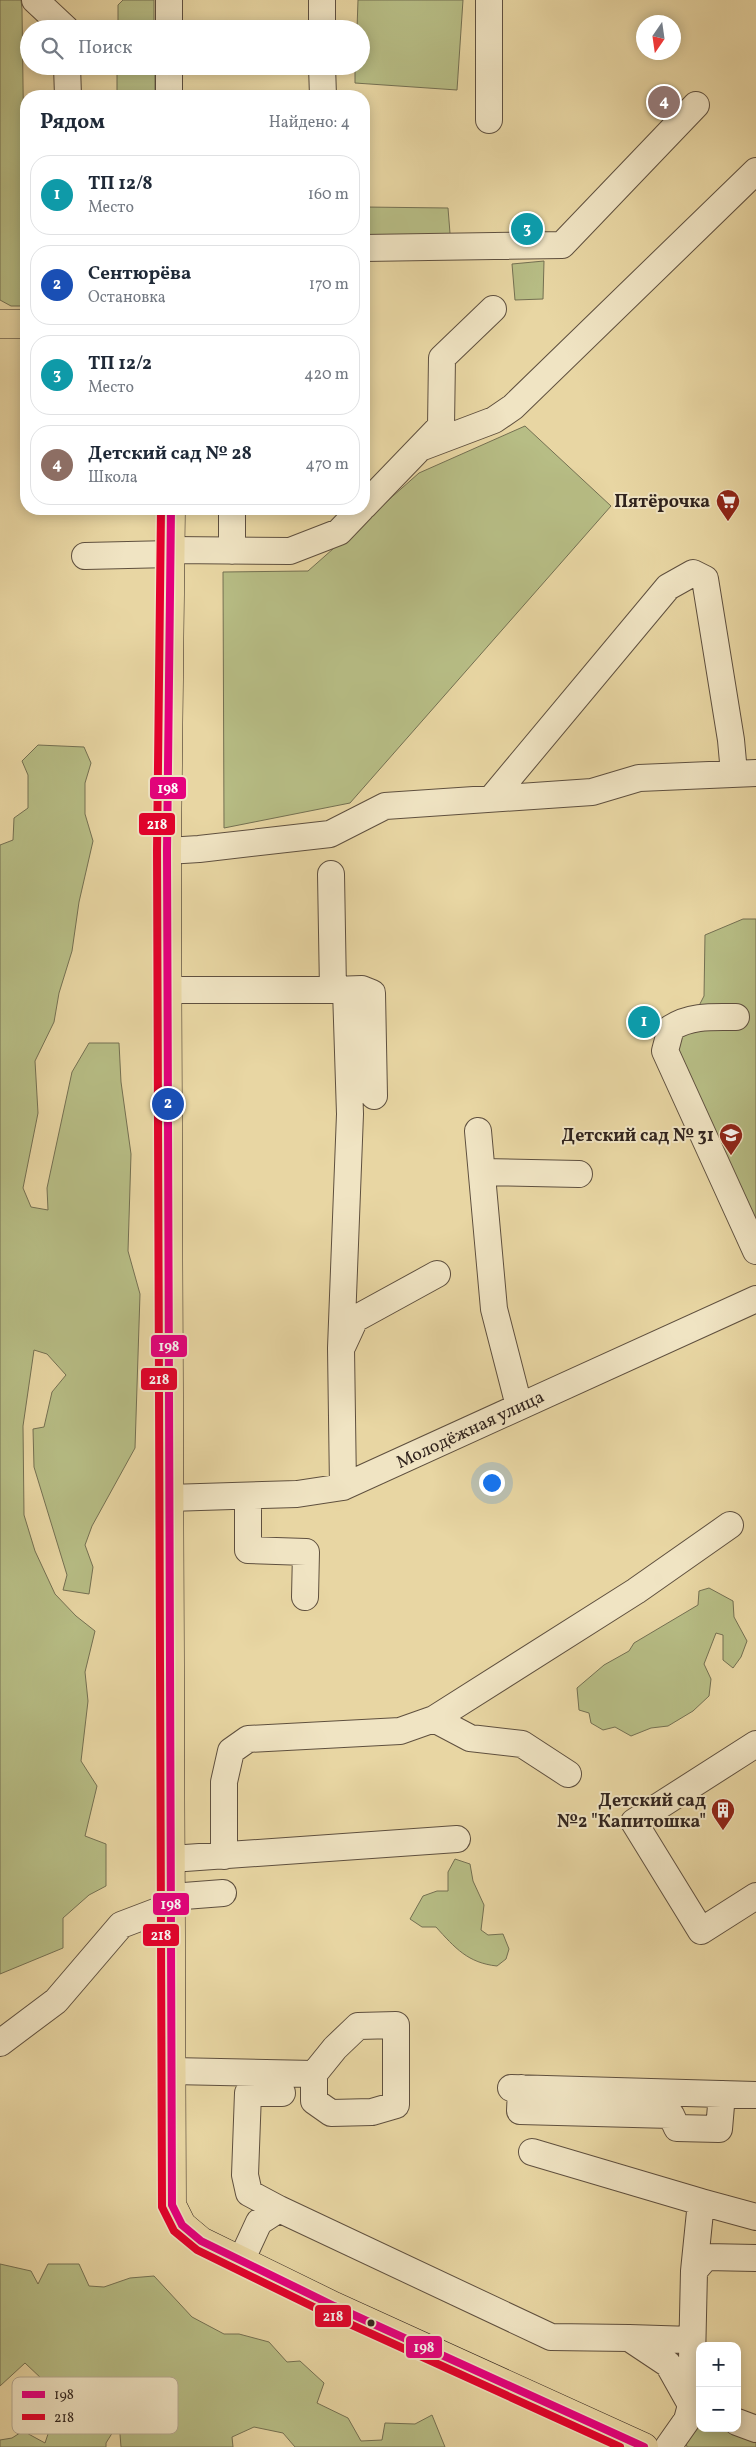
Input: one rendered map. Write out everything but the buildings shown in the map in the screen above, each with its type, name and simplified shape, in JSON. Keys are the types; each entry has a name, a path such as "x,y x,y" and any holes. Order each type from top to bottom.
{"main road":[{"path":"0,324 20,324"},
{"path":"171,515 167,990 172,2205 182,2225 201,2241 644,2447"}],"street":[{"path":"35,0 56,20"},
{"path":"169,0 169,20"},
{"path":"322,0 322,20"},
{"path":"489,120 490,0"},
{"path":"67,75 68,90"},
{"path":"169,75 169,90"},
{"path":"322,75 323,90"},
{"path":"370,248 562,245 696,105"},
{"path":"420,448 494,420 513,407 756,171"},
{"path":"370,501 441,426 442,358 493,309"},
{"path":"232,515 232,551"},
{"path":"85,556 171,552 290,551 339,532 356,515"},
{"path":"167,851 330,834 385,806 592,792 639,778 745,773 731,740 705,579 693,573 668,587 492,798"},
{"path":"331,874 350,1114 341,1348 343,1487"},
{"path":"167,990 339,990 362,988 372,993 374,1096"},
{"path":"736,1017 701,1017 679,1023 671,1028 666,1051 756,1251"},
{"path":"478,1131 494,1309 519,1406"},
{"path":"482,1172 578,1174"},
{"path":"341,1348 355,1319 437,1274"},
{"name":"Молодёжная улица","path":"170,1498 297,1494 343,1487 756,1299"},
{"path":"248,1497 248,1550 306,1552 305,1597"},
{"path":"224,1856 224,1782 231,1751 248,1739 400,1731 434,1719 636,1591 730,1526"},
{"path":"434,1719 470,1738 522,1744 568,1774"},
{"path":"756,1744 634,1822 701,1931 756,1896"},
{"path":"171,1859 457,1839"},
{"path":"0,2043 56,2002 121,1925 171,1902 223,1893"},
{"path":"407,2025 396,2105 372,2112 331,2113 314,2101 314,2074 335,2048 358,2026 407,2025"},
{"path":"172,2072 314,2074"},
{"path":"722,2094 719,2129 677,2128 671,2115 520,2111 516,2088 722,2094 756,2095"},
{"path":"282,2094 248,2093 245,2175 249,2193 279,2209 551,2337 692,2340"},
{"path":"532,2152 756,2217"},
{"path":"668,2447 695,2406 692,2340 694,2271 701,2202"},
{"path":"241,2261 260,2222 279,2209"},
{"path":"694,2271 706,2257 756,2258"},
{"path":"629,2338 668,2364 695,2406"},
{"path":"741,2423 756,2429"}],"green space":[{"path":"0,0 21,0 20,75 23,75 23,90 20,90 20,306 11,306 0,300"},
{"path":"123,0 154,0 154,20 118,20 118,5"},
{"path":"358,0 463,0 457,90 355,83 355,75 370,75 370,20 357,20"},
{"path":"117,75 155,75 155,90 117,90"},
{"path":"370,207 448,208 451,246 370,247"},
{"path":"544,261 543,299 515,300 512,264"},
{"path":"525,426 611,506 350,803 224,828 223,572 308,571 419,473"},
{"path":"38,745 84,747 91,763 85,783 85,814 93,841 79,902 72,951 59,993 54,1022 35,1061 38,1113 23,1188 31,1207 48,1210 47,1188 72,1072 89,1043 119,1043 121,1082 131,1154 128,1251 140,1294 135,1448 92,1526 85,1545 93,1567 89,1594 63,1590 67,1575 34,1467 33,1429 44,1427 52,1392 66,1375 47,1354 34,1350 23,1426 24,1515 35,1551 55,1594 76,1616 95,1631 85,1672 88,1701 81,1761 97,1786 85,1836 106,1844 106,1886 89,1895 63,1918 63,1948 0,1974 0,845 13,840 14,818 28,808 28,775 22,761"},
{"name":"Детский сад № 31","path":"743,919 756,919 756,1246 662,1062 685,1033 704,996 705,935"},
{"path":"709,1588 733,1601 734,1617 747,1641 741,1657 733,1668 723,1660 723,1635 716,1633 704,1664 711,1679 709,1696 693,1711 668,1726 651,1728 631,1736 615,1727 603,1730 591,1723 589,1713 579,1710 577,1688 604,1665 629,1651 634,1643 698,1605 699,1591"},
{"path":"455,1859 470,1864 473,1881 484,1905 481,1930 488,1935 503,1934 509,1949 506,1959 497,1966 478,1962 470,1958 449,1942 436,1927 422,1927 410,1919 423,1896 437,1891 448,1891 448,1872"},
{"path":"0,2264 31,2271 38,2284 48,2264 79,2264 89,2286 104,2287 130,2278 154,2276 192,2317 224,2334 239,2334 269,2342 287,2362 300,2361 324,2383 317,2403 348,2418 361,2441 382,2440 385,2423 415,2424 432,2415 445,2447 295,2447 283,2433 254,2427 232,2437 233,2447 121,2447 120,2434 178,2434 178,2377 40,2377 25,2363 0,2386"},
{"path":"696,2424 696,2432 737,2432 756,2440 756,2447 687,2447 685,2439"},
{"path":"18,2434 28,2434 45,2443 48,2434 112,2434 106,2443 106,2447 0,2447 0,2440 12,2438"}],"transit line":[{"name":"218","path":"161,515 157,851 162,2207 174,2231 197,2250 330,2315 620,2447"},
{"name":"198","path":"171,515 167,851 172,2205 182,2225 201,2241 334,2306 644,2447"}],"place":[{"name":"Детский сад № 28","path":"664,102"},
{"name":"ТП 12/2","path":"527,229"},
{"name":"Пятёрочка","path":"728,522"},
{"name":"ТП 12/8","path":"644,1022"},
{"name":"Сентюрёва","path":"168,1104"},
{"name":"Детский сад № 31","path":"731,1156"},
{"name":"Детский сад №2 \"Капитошка\"","path":"723,1831"}]}
